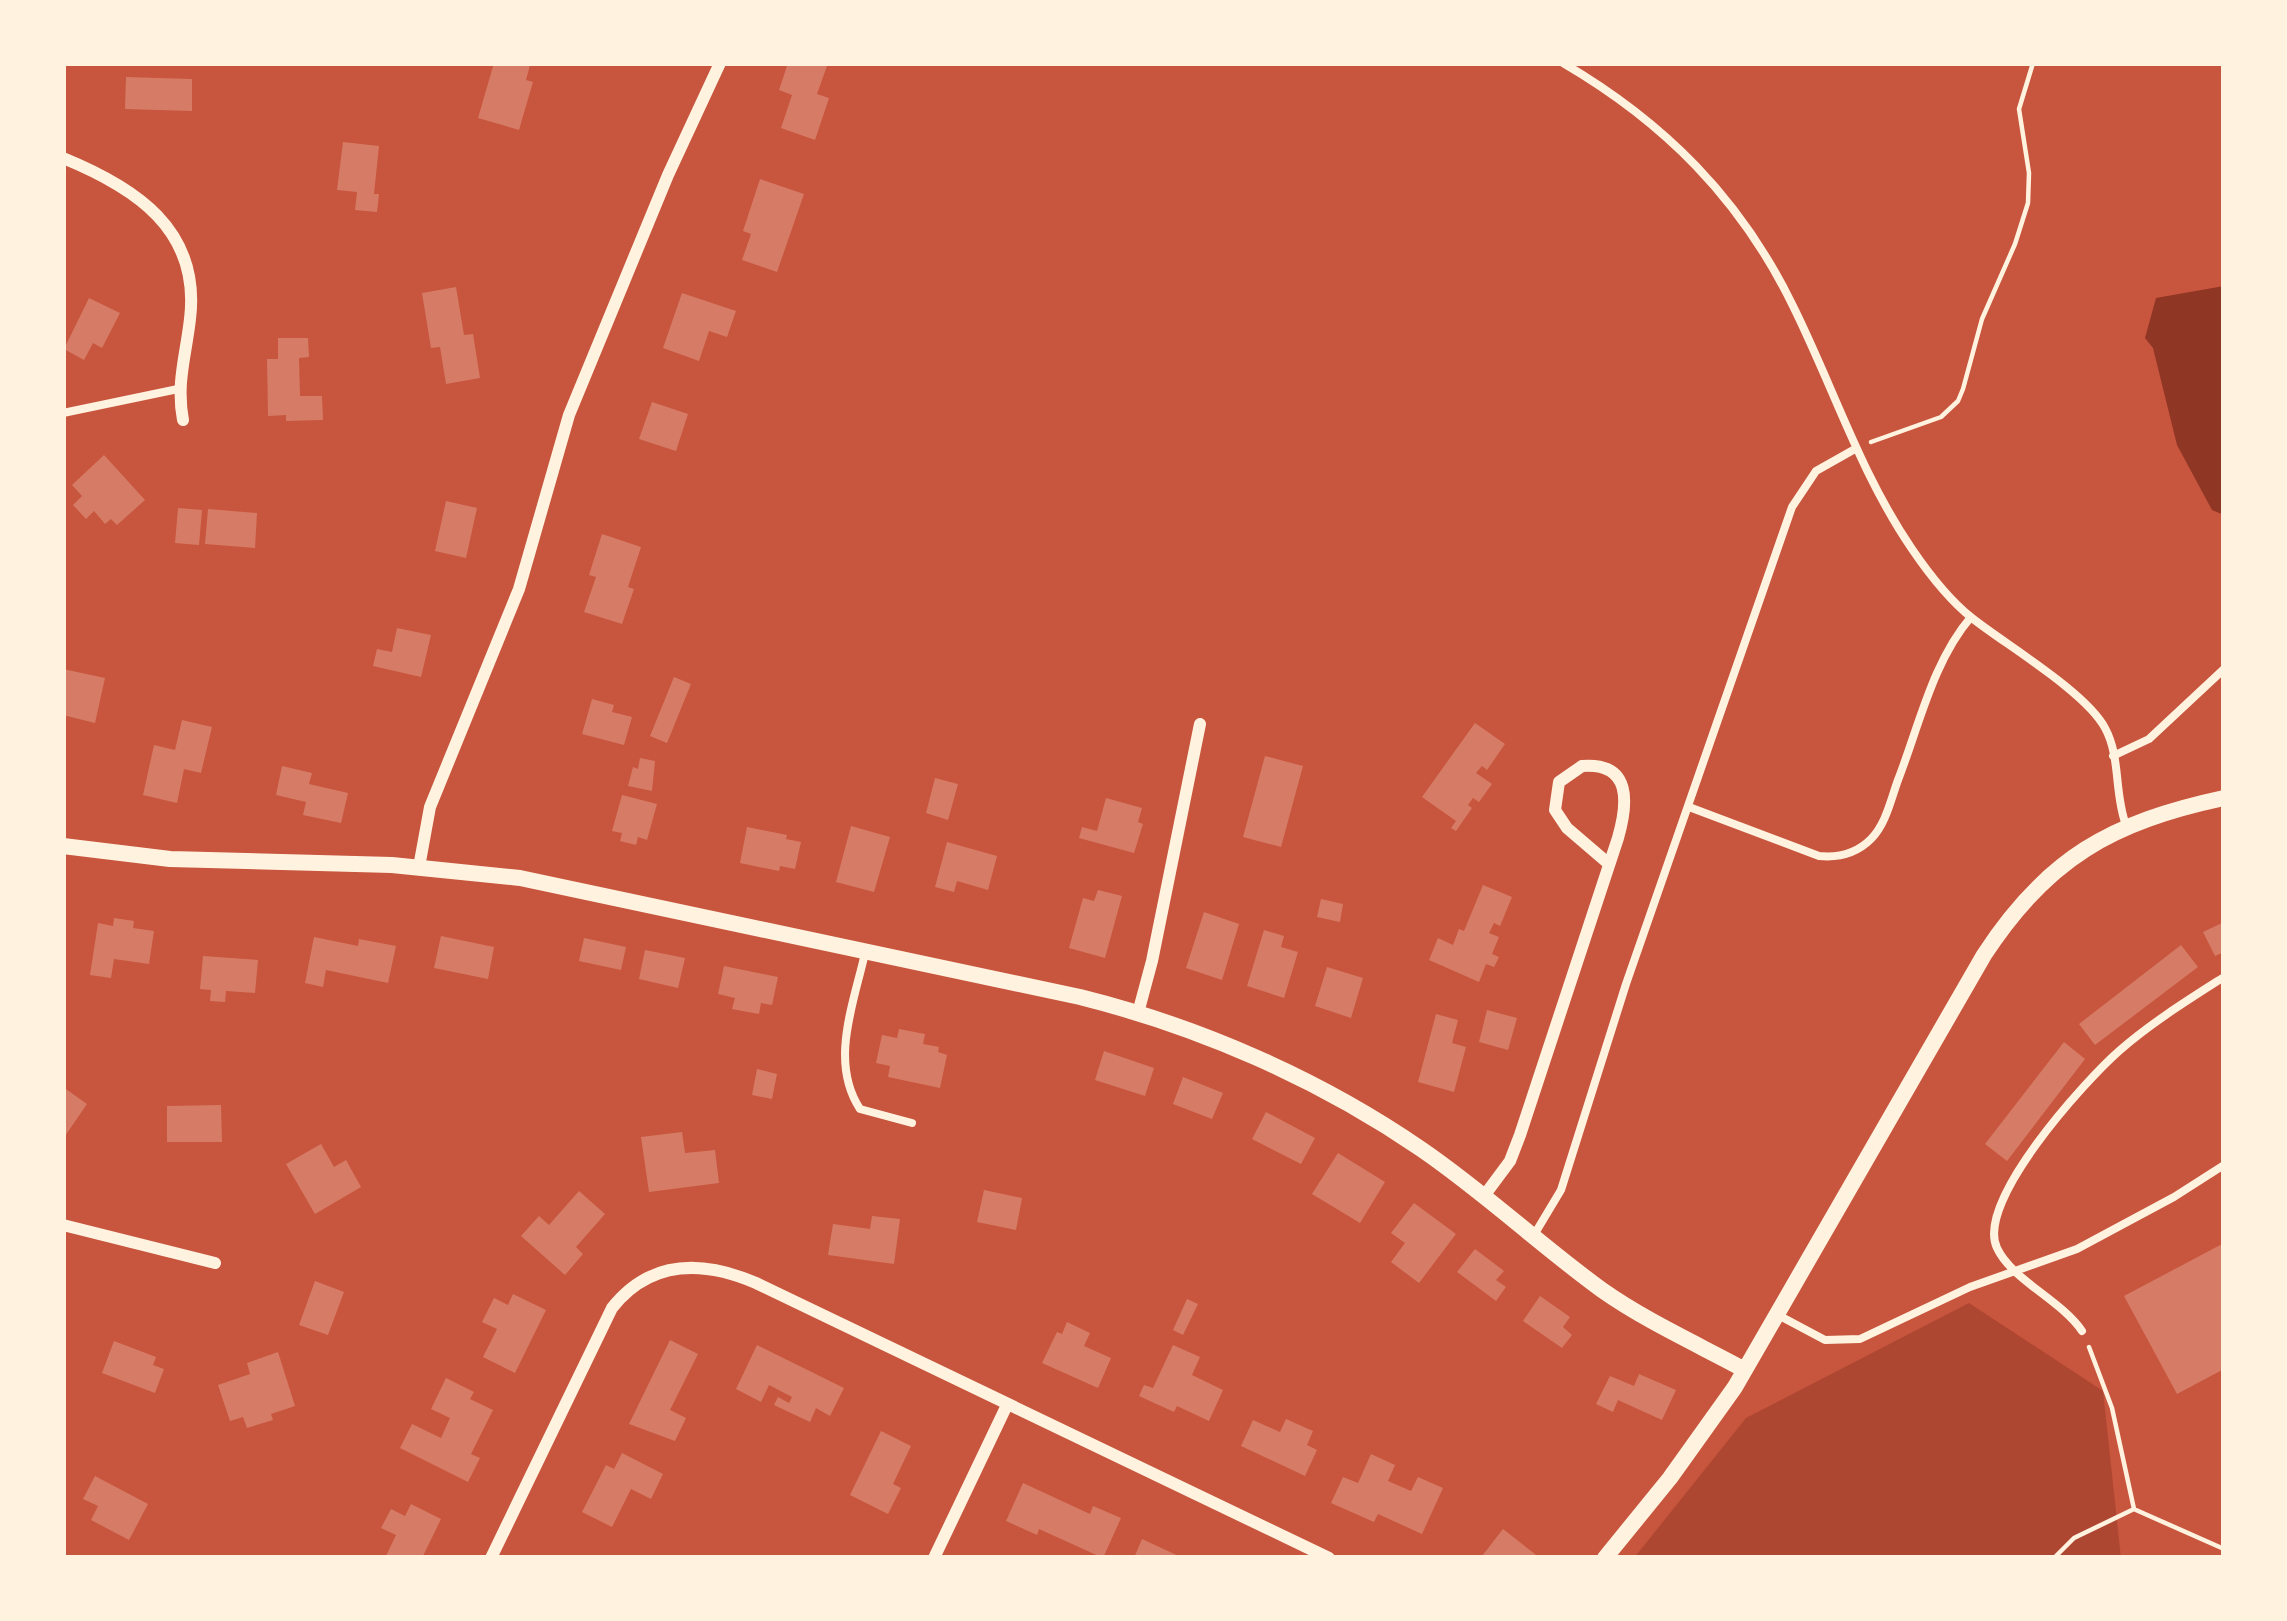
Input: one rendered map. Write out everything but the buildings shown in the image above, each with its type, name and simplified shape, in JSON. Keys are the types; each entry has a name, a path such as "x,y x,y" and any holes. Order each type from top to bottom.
{"street":[{"path":"419,867 430,807 513,608 569,415 668,175 720,63"},
{"path":"63,158 142,198 177,245 191,314 178,389 182,420"},
{"path":"1138,1013 1153,961 1200,724"},
{"path":"1484,1196 1516,1148 1609,864 1626,799 1612,772 1594,765 1576,768 1559,782 1554,798 1562,823 1609,864"},
{"path":"1605,1558 1706,1430 1745,1370 2014,911 2071,856 2126,825 2224,798"},
{"path":"63,846 170,860 419,867 544,882 1138,1013 1285,1072 1417,1146 1616,1299 1745,1370"},
{"path":"63,1225 214,1263"},
{"path":"491,1558 612,1308 636,1282 685,1267 738,1275 1329,1558"},
{"path":"934,1558 1007,1405"}],"lane":[{"path":"1563,63 1623,98 1659,128 1738,216 1795,309 1855,449 1911,548 1971,617 2098,717 2114,756 2115,786 2126,825"},
{"path":"63,413 178,389"},
{"path":"1533,1236 1561,1190 1616,1012 1792,507 1816,471 1855,449"},
{"path":"1689,807 1819,856 1842,856 1862,847 1884,818 1941,665 1971,617"},
{"path":"2114,756 2149,739 2224,669"},
{"path":"866,951 844,1050 849,1092 860,1109 875,1117 912,1123"},
{"path":"2082,1331 2066,1310 2000,1253 1993,1221 2030,1154 2118,1052 2224,976"},
{"path":"1778,1315 1825,1340 1850,1342 1970,1287 2077,1249 2224,1165"}],"path":[{"path":"1855,449 1941,417 1958,401 1982,319 2028,203 2029,173 2019,109 2032,63"},
{"path":"2082,1331 2112,1408 2134,1509"},
{"path":"2054,1558 2074,1538 2134,1509 2224,1549"}],"shaded area":[{"path":"2224,286 2224,515 2212,510 2177,445 2153,348 2145,338 2156,298"},
{"path":"1969,1303 2103,1391 2121,1558 1634,1558 1746,1418"}]}
